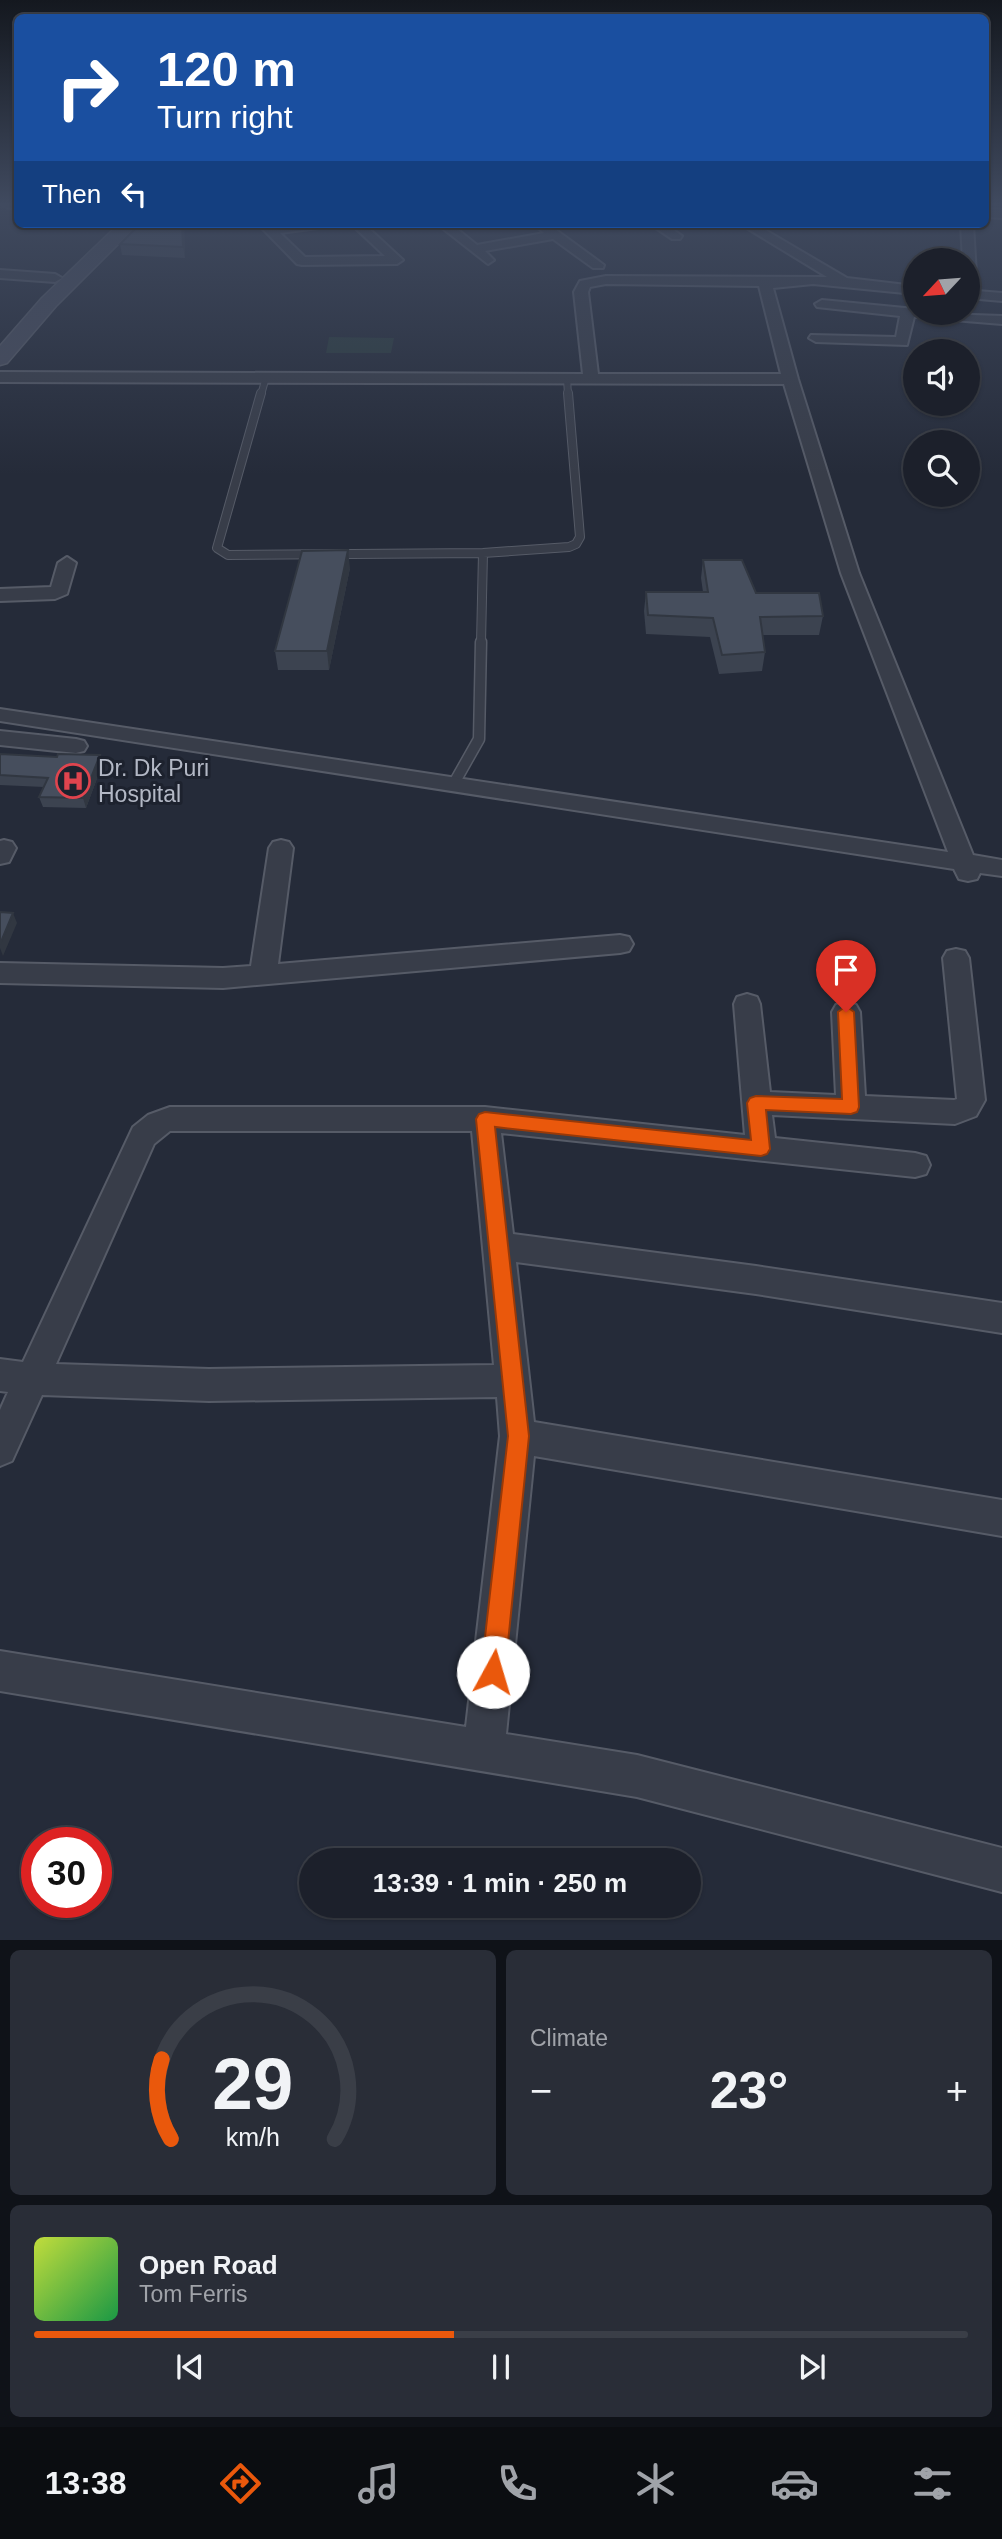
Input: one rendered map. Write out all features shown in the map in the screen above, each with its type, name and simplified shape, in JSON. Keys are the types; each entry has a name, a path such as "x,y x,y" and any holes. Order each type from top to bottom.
{"main road":[{"path":"0,335 39,295"},
{"path":"2,371 57,295"}],"street":[{"path":"581,295 591,378"},
{"path":"767,295 790,379 850,573 967,872"},
{"path":"980,295 1002,297"},
{"path":"822,304 903,312"},
{"path":"980,318 1002,320"},
{"path":"816,338 902,342 910,326"},
{"path":"2,371 266,377 790,379"},
{"path":"0,595 55,593 60,590 67,563"},
{"path":"0,715 453,785 714,832"},
{"path":"0,738 142,754 714,832 967,872 1002,886"},
{"path":"262,975 281,848"},
{"path":"967,872 1002,868"},
{"path":"0,973 223,978 620,944"},
{"path":"756,1103 955,1112 966,1108 971,1100 956,958"},
{"path":"747,1004 761,1149"},
{"path":"846,1012 851,1107"},
{"path":"0,1449 15,1377 142,1136 158,1122 183,1119 485,1119 915,1165"},
{"path":"484,1750 518,1436 485,1119"},
{"path":"497,1246 756,1280 1002,1318"},
{"path":"15,1377 209,1385 513,1381"},
{"path":"518,1436 1002,1518"},
{"path":"0,1671 637,1776 1002,1870"}],"lane":[{"path":"266,377 218,551 228,555 483,553 556,550 576,544 580,537 566,378"},
{"path":"453,785 479,739 483,553"}],"shaded area":[{"path":"329,337 394,338 391,353 326,353"}],"building":[{"path":"348,550 327,651 275,651 302,551"},
{"path":"703,560 742,560 756,593 819,593 823,616 760,617 765,652 722,655 713,618 648,615 646,592 708,592"},
{"path":"0,754 57,757 58,754 100,755 83,798 39,797 48,778 0,775"},
{"path":"0,912 13,913 0,944"}],"place":[{"name":"Dr. Dk Puri Hospital","path":"73,781"}],"route":[{"path":"493,1672 518,1436 485,1119 761,1149 756,1103 851,1107 846,1012"}]}
